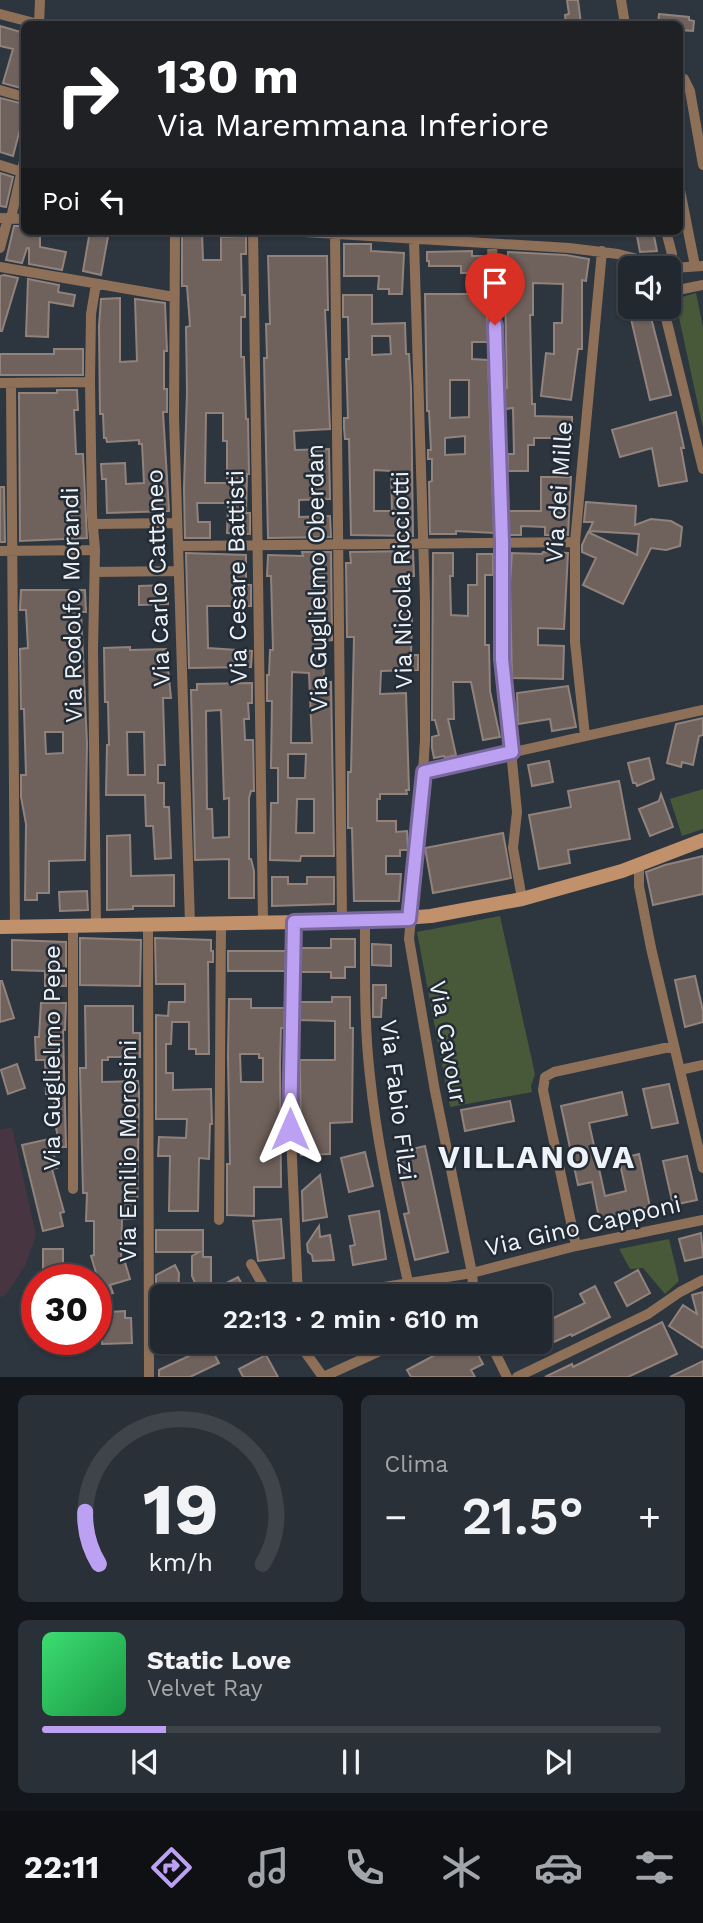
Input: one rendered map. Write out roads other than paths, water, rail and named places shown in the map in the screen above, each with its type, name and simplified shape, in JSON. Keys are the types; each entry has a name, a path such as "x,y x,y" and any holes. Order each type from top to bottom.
{"main road":[{"path":"0,927 409,919 522,899 639,866 703,841"}],"street":[{"path":"39,21 40,0"},
{"path":"621,0 624,21"},
{"path":"0,14 27,21"},
{"path":"683,78 690,91 703,165"},
{"path":"0,90 21,96"},
{"path":"690,91 703,92"},
{"path":"0,165 21,167"},
{"path":"0,248 6,218 21,173"},
{"path":"681,289 703,285 683,201"},
{"name":"Via Carlo Cattaneo","path":"175,235 178,571 190,924"},
{"name":"Via Cesare Battisti","path":"253,235 263,922"},
{"name":"Via Guglielmo Oberdan","path":"335,235 342,921"},
{"path":"358,235 602,251 625,256"},
{"path":"667,235 672,256"},
{"name":"Via Nicola Ricciotti","path":"409,919 424,772 425,600 414,240"},
{"path":"492,244 502,542 502,659 517,815 513,848 522,899"},
{"name":"Via dei Mille","path":"585,736 575,650 575,542 602,251"},
{"path":"681,267 699,266"},
{"path":"0,267 174,297"},
{"name":"Via Rodolfo Morandi","path":"96,284 90,314 92,515 95,550 93,649 96,926"},
{"path":"666,319 703,469"},
{"path":"0,383 90,382"},
{"path":"11,383 6,551 15,927"},
{"path":"94,524 177,523"},
{"path":"178,547 575,542"},
{"path":"6,551 95,550"},
{"path":"95,572 178,571"},
{"path":"424,772 703,710"},
{"path":"639,866 639,886 651,948 703,1168"},
{"name":"Via Cavour","path":"409,919 412,963 473,1284"},
{"name":"Via Fabio Filzi","path":"365,921 366,1023 371,1091 388,1191 408,1282"},
{"path":"294,922 290,1112 297,1284"},
{"path":"219,1220 221,923"},
{"name":"Via Emilio Morosini","path":"148,925 149,1377"},
{"name":"Via Guglielmo Pepe","path":"73,1189 74,927"},
{"path":"576,1247 543,1090 545,1077 554,1072 674,1046"},
{"path":"680,1070 703,1065"},
{"name":"Via Gino Capponi","path":"396,1284 472,1273 703,1220"},
{"path":"251,1264 263,1284"},
{"path":"517,1377 648,1314 703,1280"},
{"path":"307,1354 323,1377 374,1354"},
{"path":"496,1354 507,1377"}],"district":[{"name":"VILLANOVA","path":"537,1157"}]}
